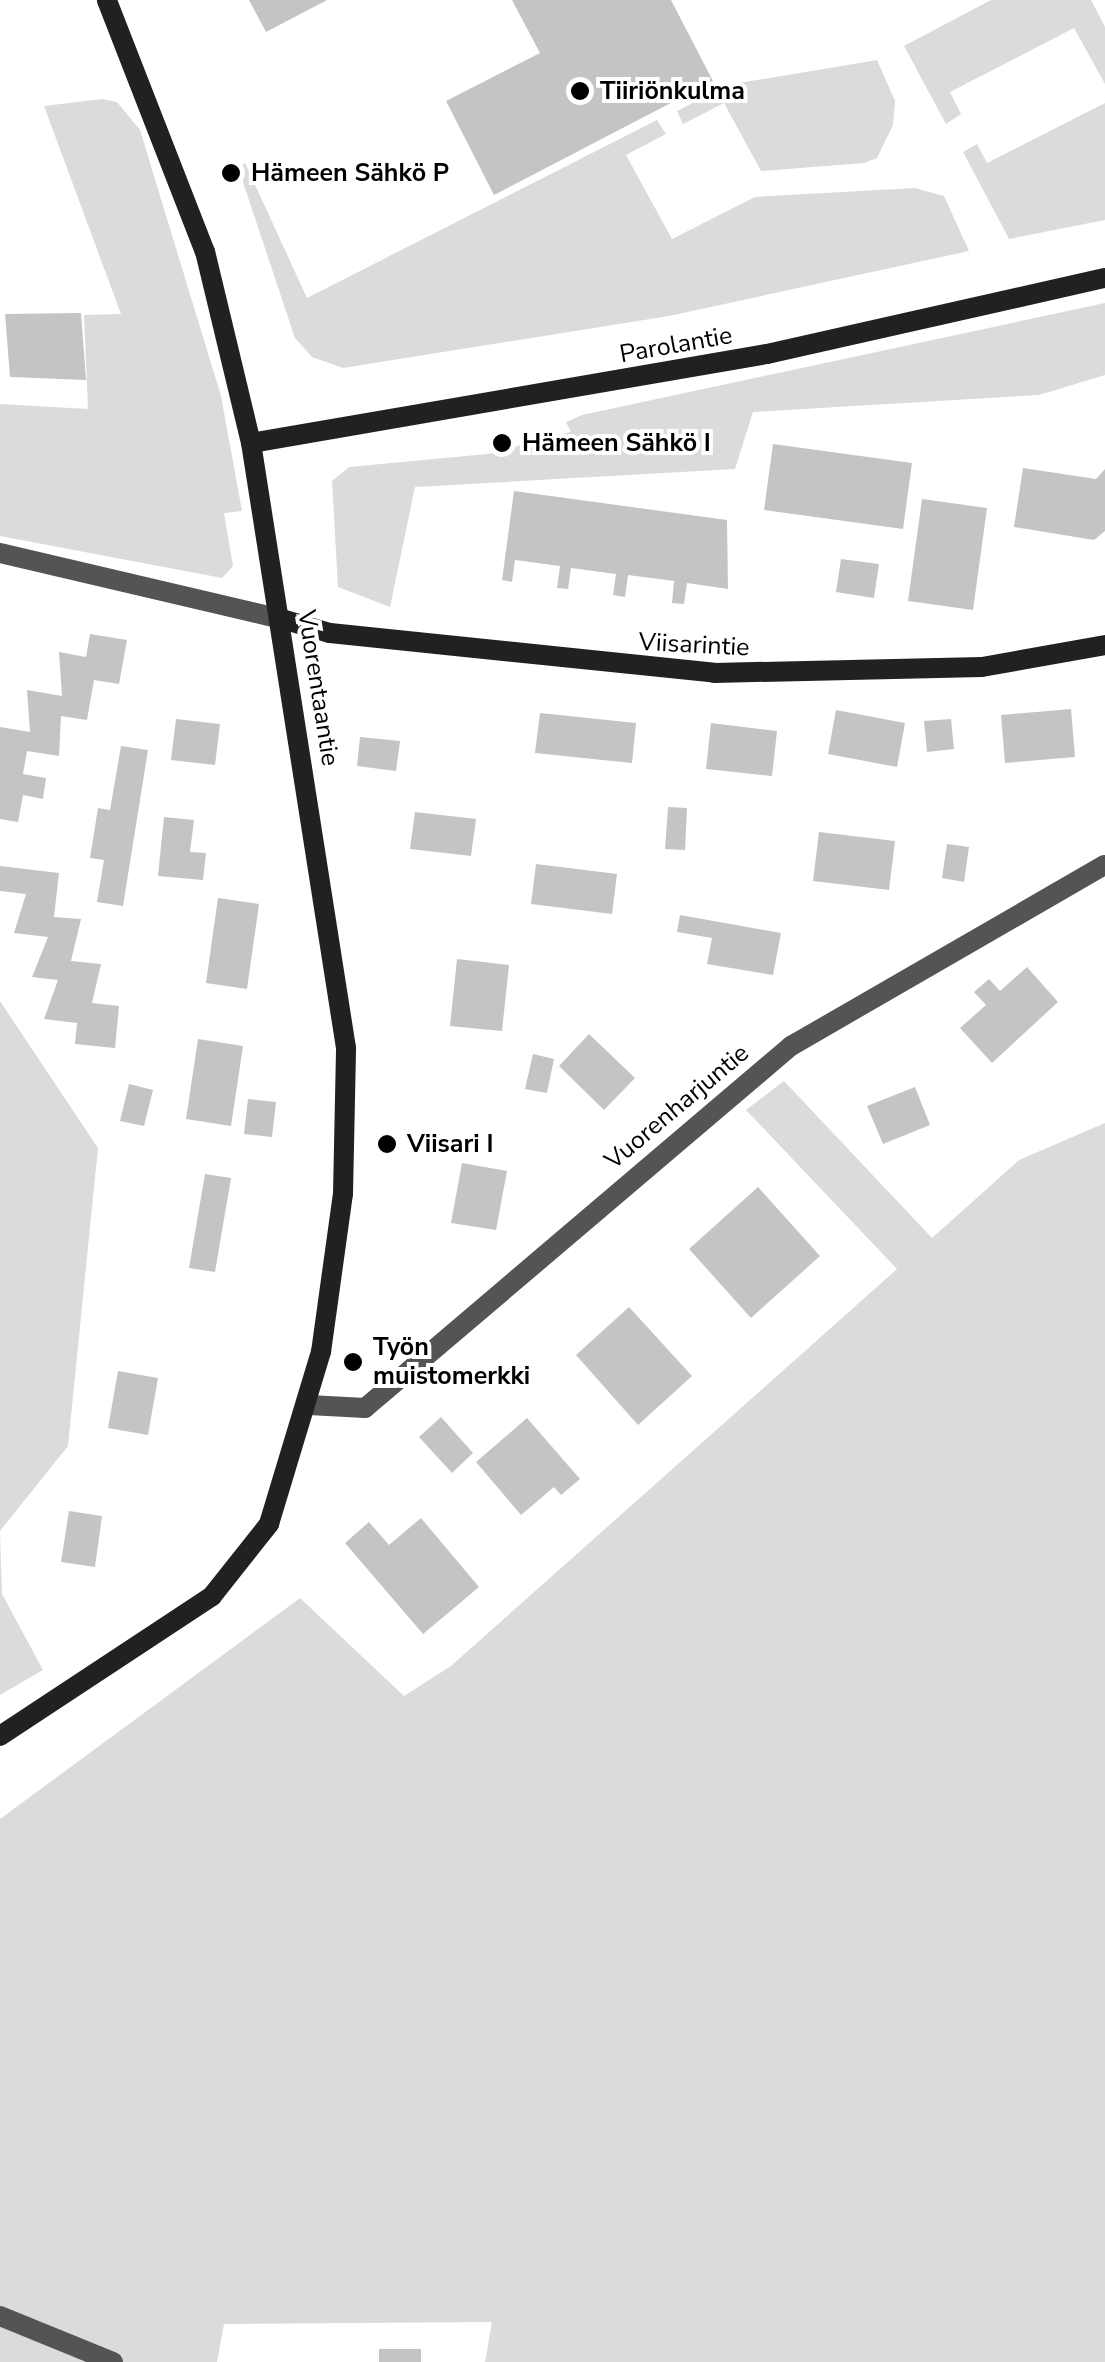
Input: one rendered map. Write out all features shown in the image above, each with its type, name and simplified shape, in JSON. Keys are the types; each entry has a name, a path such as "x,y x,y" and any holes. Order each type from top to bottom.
{"main road":[{"name":"Vuorentaantie","path":"0,1736 144,1649 224,1584 281,1499 309,1405 343,1194 346,1048 252,443 205,252 107,0"},
{"name":"Parolantie","path":"252,443 767,354 1105,278"},
{"name":"Viisarintie","path":"282,619 330,634 714,673 982,667 1105,646"}],"street":[{"path":"0,553 282,619"},
{"name":"Vuorenharjuntie","path":"309,1405 365,1408 791,1046 1105,865"},
{"path":"0,2316 113,2362"}],"shaded area":[{"path":"991,0 1091,0 1105,27 1105,84 1074,28 950,92 961,114 946,124 904,46"},
{"path":"877,60 895,101 893,125 877,158 864,163 761,171 724,103 683,124 677,111 727,85"},
{"path":"102,99 117,102 140,130 221,396 242,511 224,513 233,566 222,578 0,536 0,404 88,409 84,315 121,314 44,106"},
{"path":"1105,103 1105,220 1009,239 963,152 977,144 987,163"},
{"path":"657,120 666,134 626,155 672,239 755,197 915,188 944,196 969,251 669,316 343,368 312,357 295,338 238,167 245,163 307,298"},
{"path":"1105,303 1105,375 1039,395 753,412 735,469 415,487 390,607 338,587 332,481 349,467 487,454 571,432 566,422 582,415"},
{"path":"0,1001 98,1148 68,1446 0,1531"},
{"path":"784,1081 932,1238 1019,1160 1105,1123 1105,2362 485,2362 492,2322 224,2324 217,2362 0,2362 0,1819 300,1598 404,1696 451,1666 897,1269 746,1110"},
{"path":"0,1531 2,1594 43,1670 0,1695"}],"building":[{"path":"249,0 327,0 266,32"},
{"name":"Tiiriönkulma","path":"512,0 671,0 713,81 494,195 446,101 540,53"},
{"path":"81,313 86,380 10,377 5,314"},
{"path":"773,444 912,463 903,529 764,510"},
{"path":"1023,468 1096,479 1105,469 1105,531 1094,540 1014,527"},
{"path":"514,491 727,520 728,589 687,583 684,604 672,603 674,581 628,575 625,597 613,595 616,574 571,568 568,589 557,588 560,566 515,560 512,582 502,580"},
{"path":"922,499 987,508 973,610 908,601"},
{"path":"841,559 879,564 874,598 836,592"},
{"path":"90,634 127,640 119,684 94,680 87,720 61,716 59,756 27,751 23,774 46,778 43,799 23,795 18,822 0,819 0,727 30,732 27,690 62,696 59,652 86,657"},
{"path":"1071,709 1075,757 1005,763 1001,715"},
{"path":"836,710 905,723 897,767 828,754"},
{"path":"540,713 636,723 632,763 535,753"},
{"path":"176,719 220,724 215,765 171,760"},
{"path":"951,719 954,749 927,752 924,721"},
{"path":"711,723 777,731 772,776 706,769"},
{"path":"360,737 400,741 396,771 357,766"},
{"path":"121,746 148,750 123,906 97,902 104,860 90,858 98,808 110,810"},
{"path":"668,807 687,808 685,850 665,849"},
{"path":"415,812 476,819 471,856 410,849"},
{"path":"164,817 194,820 190,852 206,853 203,880 158,876"},
{"path":"819,832 895,841 889,890 813,881"},
{"path":"947,844 969,847 964,882 942,878"},
{"path":"536,864 617,874 612,914 531,904"},
{"path":"0,866 59,873 54,917 81,919 71,961 101,964 92,1003 119,1006 115,1048 75,1044 77,1023 44,1019 58,980 32,977 48,937 14,933 26,894 0,891"},
{"path":"218,898 259,904 247,989 206,983"},
{"path":"680,915 781,933 773,975 707,964 712,938 677,932"},
{"path":"457,959 509,965 502,1031 450,1026"},
{"path":"1027,967 1058,1002 992,1063 960,1028 986,1005 974,992 989,979 1000,991"},
{"path":"589,1034 635,1078 604,1110 559,1066"},
{"path":"198,1039 243,1046 231,1126 186,1119"},
{"path":"533,1054 554,1059 547,1093 525,1089"},
{"path":"129,1084 153,1090 144,1126 120,1121"},
{"path":"915,1087 930,1125 883,1144 867,1106"},
{"path":"248,1099 276,1102 272,1137 244,1134"},
{"path":"462,1163 507,1171 496,1230 451,1223"},
{"path":"205,1174 231,1178 215,1272 189,1268"},
{"path":"758,1187 820,1256 751,1318 689,1249"},
{"path":"629,1307 692,1376 638,1425 576,1355"},
{"path":"118,1371 158,1378 148,1435 108,1428"},
{"path":"441,1417 473,1453 452,1473 419,1437"},
{"path":"527,1418 580,1479 561,1495 554,1487 521,1515 476,1462"},
{"path":"69,1511 102,1516 95,1567 61,1562"},
{"path":"421,1518 479,1587 423,1634 345,1543 369,1522 389,1545"},
{"path":"379,2349 421,2349 421,2362 379,2362"}],"place":[{"name":"Tiiriönkulma","path":"580,91"},
{"name":"Hämeen Sähkö P","path":"231,173"},
{"name":"Hämeen Sähkö I","path":"502,443"},
{"name":"Viisari I","path":"387,1144"},
{"name":"Työn muistomerkki","path":"353,1362"}]}
